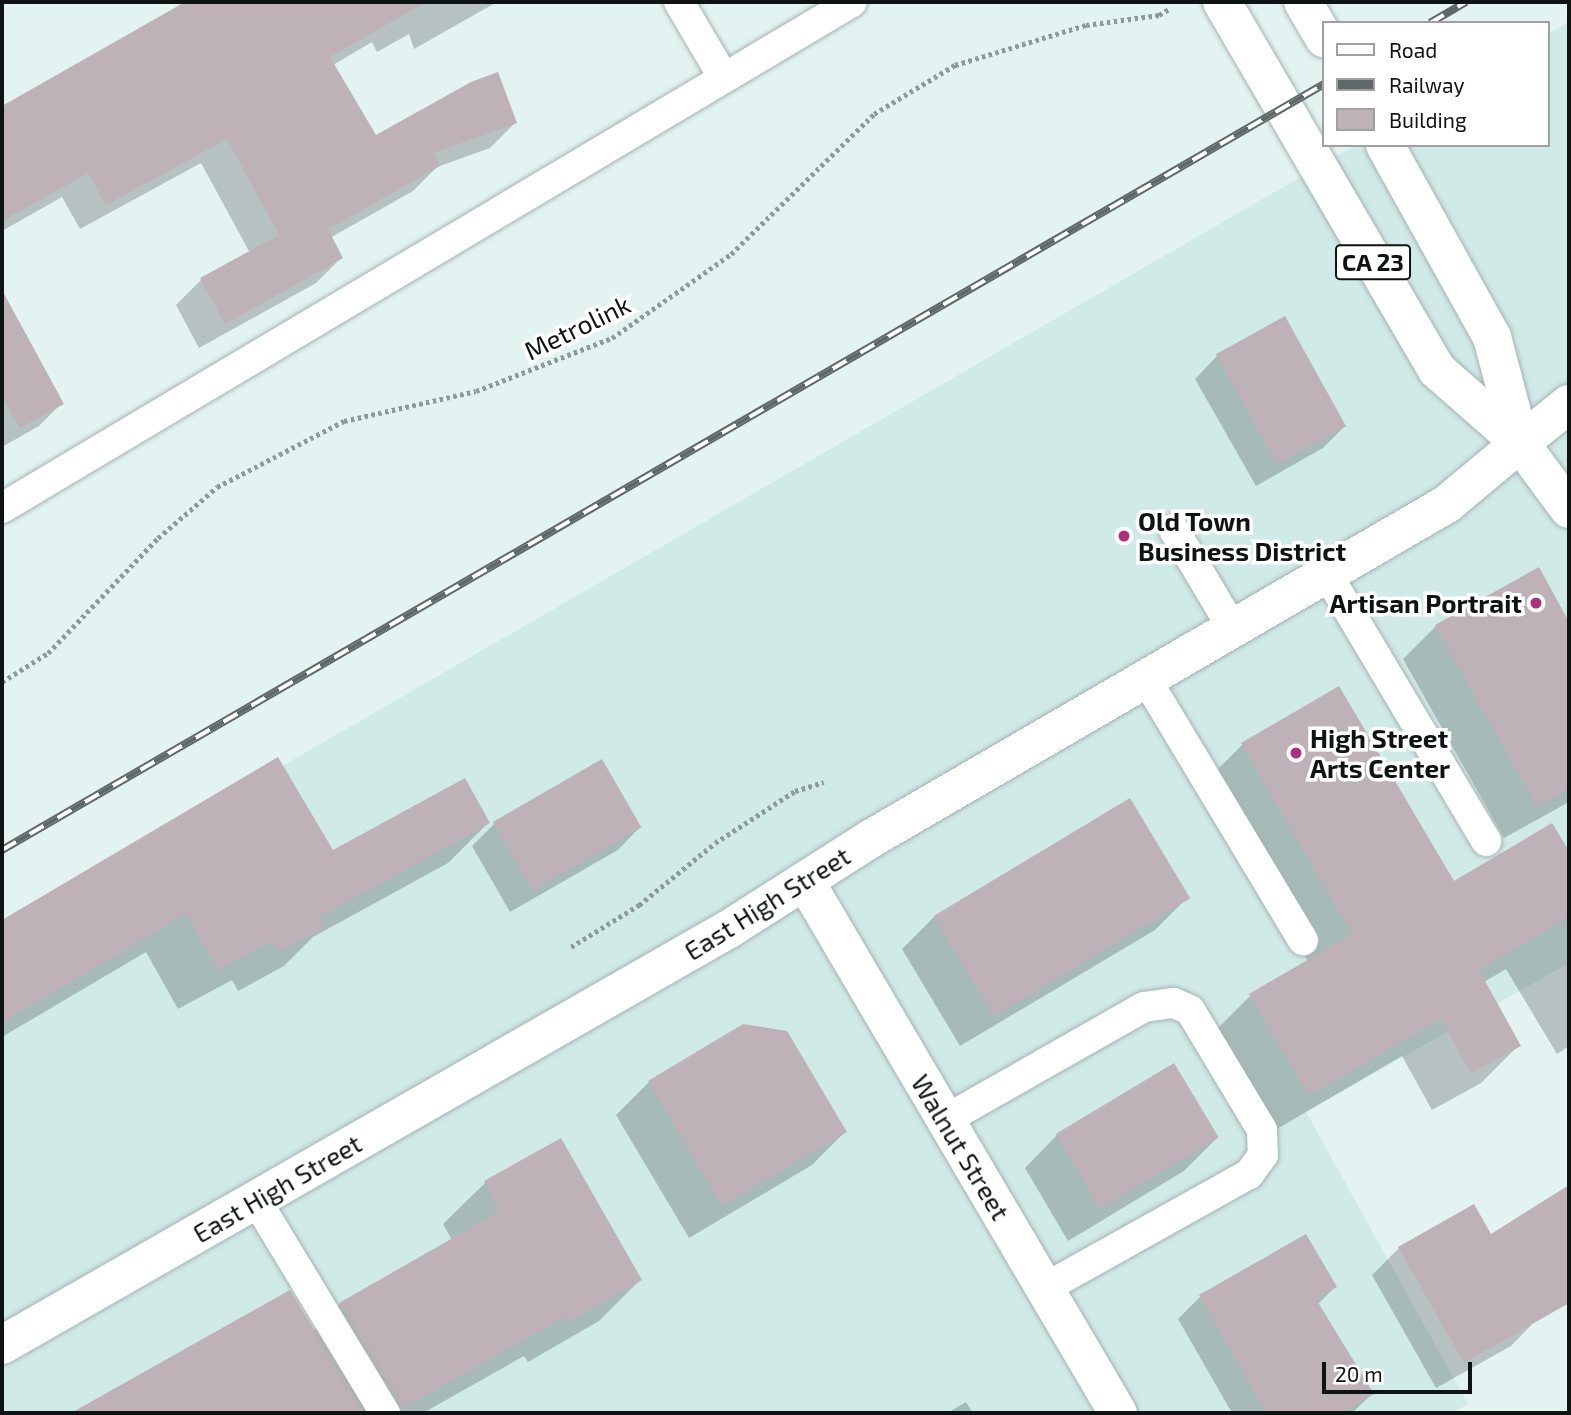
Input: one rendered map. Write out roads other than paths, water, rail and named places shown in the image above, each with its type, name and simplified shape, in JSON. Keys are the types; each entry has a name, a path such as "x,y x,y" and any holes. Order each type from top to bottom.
{"street":[{"name":"CA 23","path":"1222,2 1437,370 1520,443 1569,509"},
{"path":"1303,2 1322,35"},
{"name":"CA 23","path":"1386,147 1492,337 1520,443"},
{"name":"East High Street","path":"2,1345 729,929 1146,679 1447,504 1569,404"},
{"name":"Walnut Street","path":"805,881 1118,1413"}],"lane":[{"path":"679,2 724,78"},
{"path":"2,508 852,2"},
{"path":"1174,530 1233,629"},
{"path":"1327,575 1486,841"},
{"path":"1146,679 1303,940"},
{"path":"945,1120 1144,1007 1174,1003 1190,1010 1262,1130 1263,1155 1249,1174 1045,1288"},
{"path":"256,1200 385,1413"}],"railway":[{"path":"1433,21 1466,2"},
{"path":"2,850 1322,85"}],"place":[{"name":"Old Town Business District","path":"1124,536"},
{"name":"Artisan Portrait","path":"1536,603"},
{"name":"High Street Arts Center","path":"1296,753"}]}
